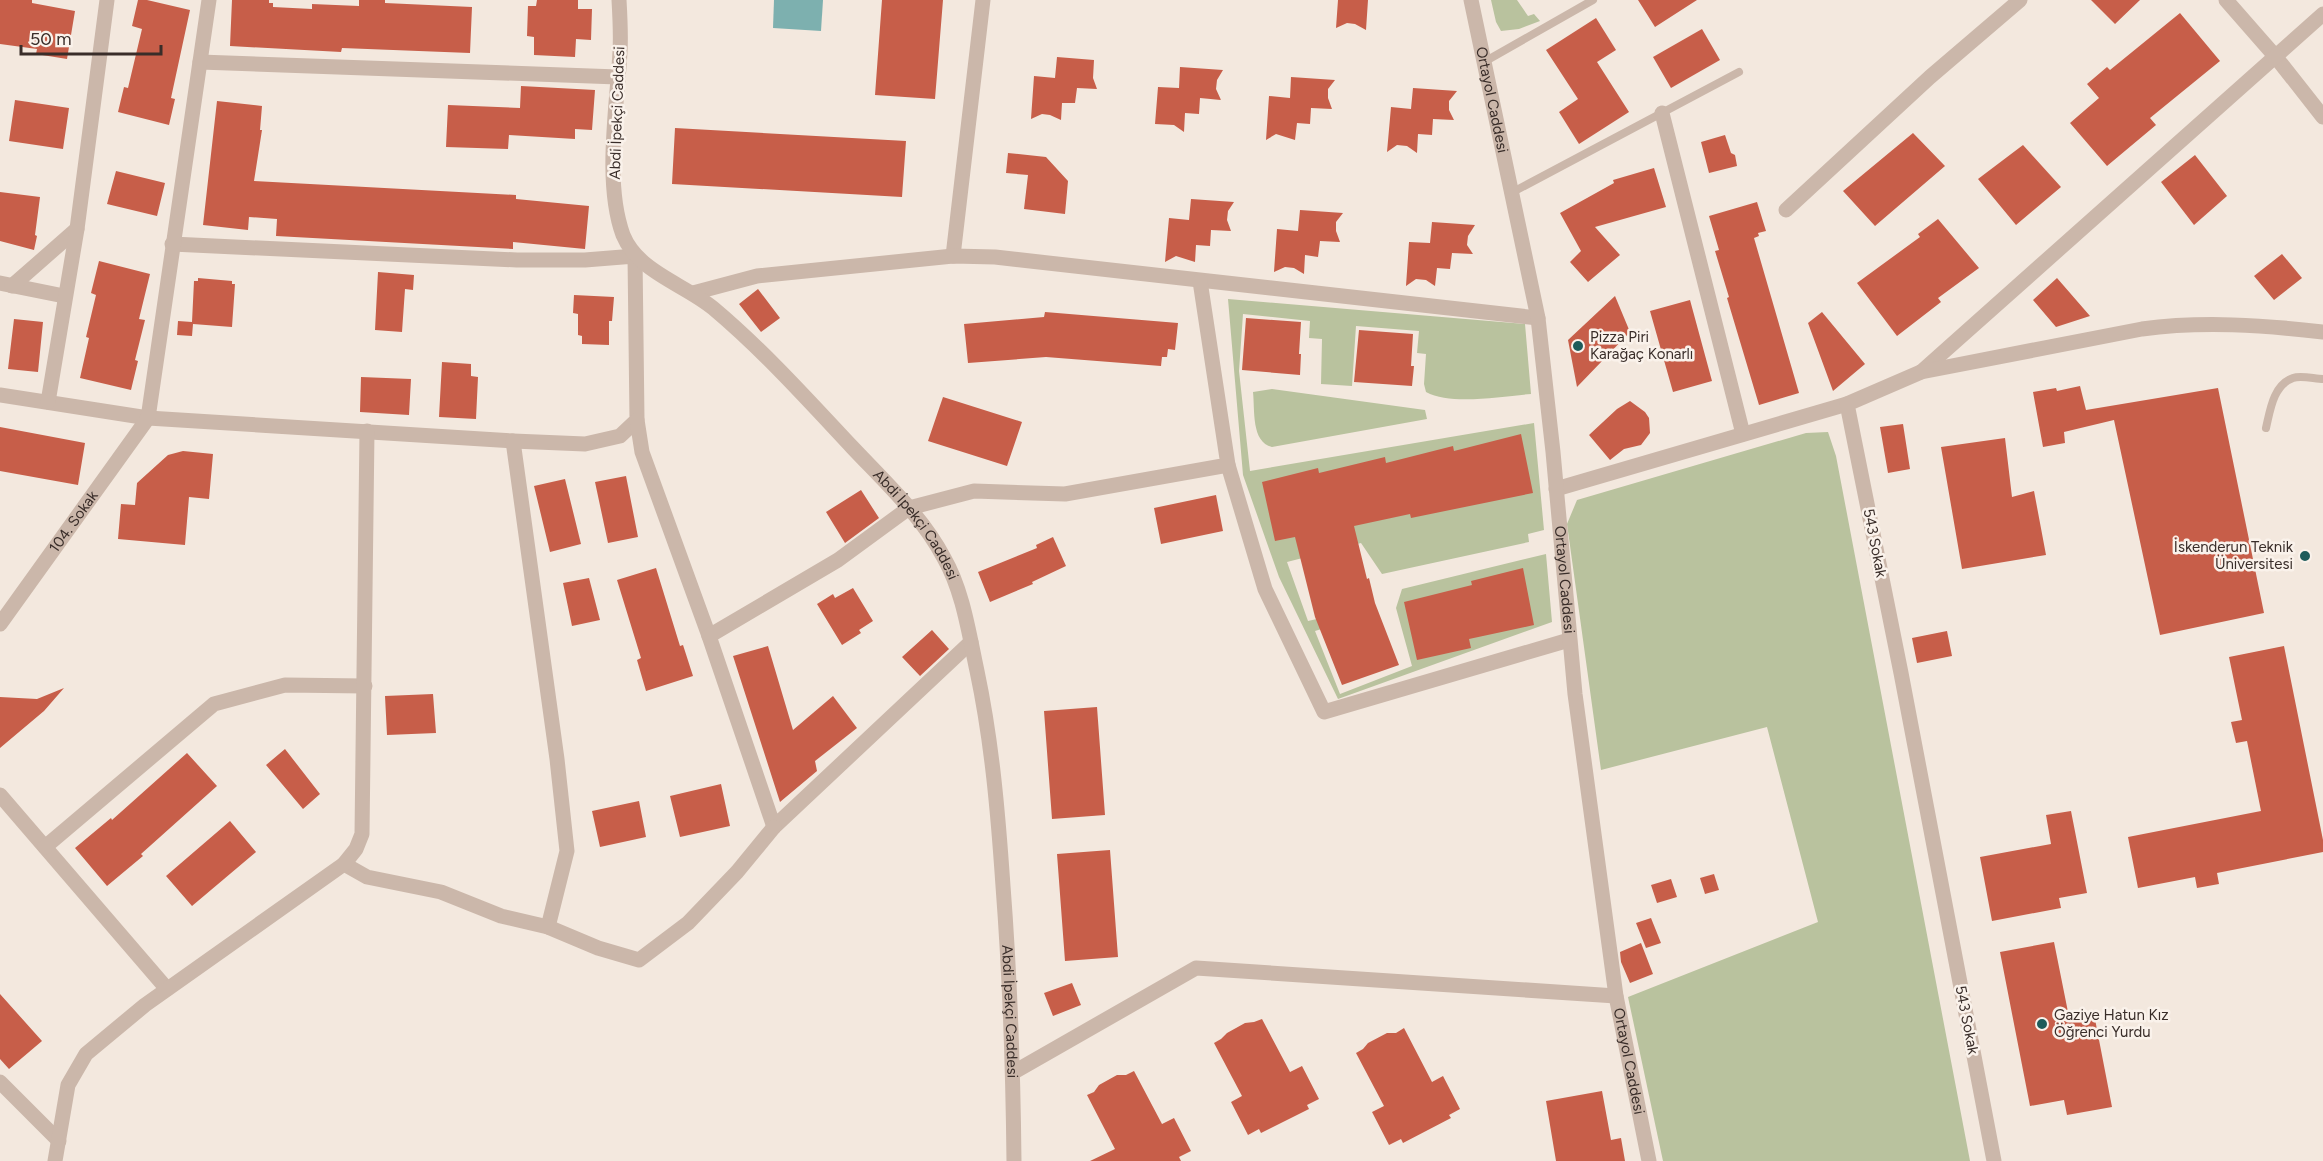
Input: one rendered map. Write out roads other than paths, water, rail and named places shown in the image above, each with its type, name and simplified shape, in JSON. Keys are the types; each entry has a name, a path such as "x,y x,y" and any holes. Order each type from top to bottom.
{"street":[{"path":"48,402 76,228 107,0"},
{"path":"148,418 209,0"},
{"name":"Abdi İpekçi Caddesi","path":"619,0 620,49 614,131 616,207 624,238 635,256 713,308 788,379 909,508 945,558 956,584 971,642 987,721 996,789 1014,1072 1014,1161"},
{"path":"953,256 983,0"},
{"name":"Ortayol Caddesi","path":"1471,0 1538,318 1569,640 1616,996 1649,1161"},
{"path":"1786,210 1930,77 2020,0"},
{"path":"2226,0 2275,56 2323,117"},
{"path":"1921,372 2323,14"},
{"path":"200,62 618,77"},
{"path":"1662,113 1743,434"},
{"path":"6,285 76,228"},
{"path":"172,244 516,260 585,260 635,256 637,420 642,452 710,636 774,827"},
{"path":"693,294 757,276 953,256 994,257 1538,318"},
{"path":"1200,281 1228,465 1264,589 1324,712 1569,640"},
{"path":"6,285 64,296"},
{"path":"1556,489 1847,404 1921,372 2174,325 2271,326 2323,332"},
{"path":"0,395 148,418 585,444 620,436 637,420"},
{"name":"543 Sokak","path":"1847,404 1994,1161"},
{"name":"104. Sokak","path":"0,624 148,418"},
{"path":"55,1161 68,1085 87,1054 168,989 344,864 356,849 362,834 367,431"},
{"path":"513,441 557,759 567,851 548,927"},
{"path":"710,636 838,560 909,508 974,491 1065,494 1228,465"},
{"path":"344,864 367,877 441,892 501,916 548,927 598,948 639,960 688,923 737,872 774,827 971,642"},
{"path":"45,847 214,704 285,685 365,686"},
{"path":"0,795 168,989"},
{"path":"1014,1072 1196,968 1616,996"},
{"path":"0,1082 59,1142"}],"lane":[{"path":"1484,62 1593,0"},
{"path":"1511,193 1739,72"},
{"path":"2266,428 2271,403 2279,388 2294,378 2323,379"}],"water":[{"path":"774,0 823,0 821,31 773,28"}],"place":[{"name":"Pizza Piri Karağaç Konarlı","path":"1578,346"},
{"name":"İskenderun Teknik Üniversitesi","path":"2305,556"},
{"name":"Gaziye Hatun Kız Öğrenci Yurdu","path":"2042,1024"}]}
